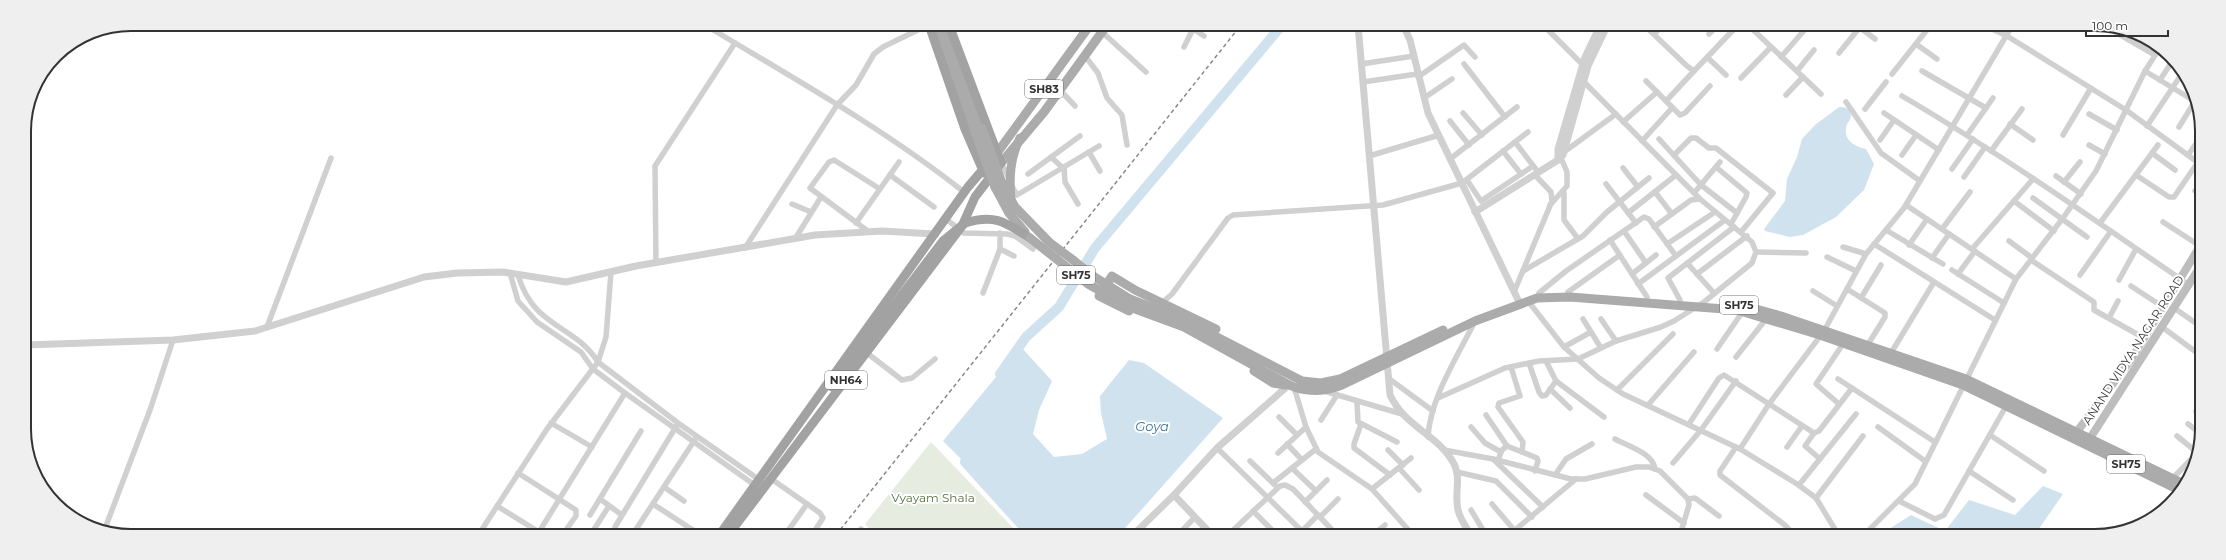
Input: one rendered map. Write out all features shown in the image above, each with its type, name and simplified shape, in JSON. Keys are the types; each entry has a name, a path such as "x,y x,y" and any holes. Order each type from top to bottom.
{"highway":[{"path":"931,31 965,129 987,182"},
{"path":"950,31 1001,163"},
{"name":"NH64","path":"732,529 763,482 787,438 964,192 997,153"},
{"name":"NH64","path":"724,529 796,445 867,352 959,230 975,197 1001,163"},
{"path":"796,445 796,435 801,428 943,241 960,226 974,221 993,218 1003,221 1030,238"}],"main road":[{"name":"SH75","path":"939,31 979,130 1011,200 1031,226 1049,242 1128,303 1186,321 1309,383 1340,379 1476,318 1538,293 1568,292 1680,300 1743,311 1766,319 1891,353 1964,382 2077,431 2088,442 2176,488"},
{"name":"SH75","path":"946,31 979,130 998,194 1018,225 1030,238 1088,284 1184,328 1291,386 1324,391 1342,385 1386,359"},
{"name":"SH83","path":"997,153 1083,31"},
{"path":"1011,200 1009,180 1013,153 1020,138 1100,31"},
{"name":"SH83","path":"1001,163 1044,112 1085,56 1101,31"},
{"name":"ANAND VIDYA NAGAR ROAD","path":"2071,439 2132,358 2195,254"},
{"name":"ANAND VIDYA NAGAR ROAD","path":"2088,442 2195,275"},
{"path":"1291,386 1273,383 1183,331 1112,304 1099,296 1112,276 1135,290 1166,304 1280,363 1293,376"},
{"name":"SH75","path":"1520,299 1570,297 1744,306 1782,316 1822,333 1843,344 1964,382 2005,408 2071,439 2088,442 2180,482"}],"street":[{"path":"715,31 910,150 964,192"},
{"path":"745,248 837,105 856,85 874,54 883,47 916,31"},
{"path":"1107,31 1146,72"},
{"path":"1184,47 1192,31"},
{"path":"1196,31 1204,36"},
{"path":"1358,31 1390,395 1396,409 1444,450 1454,463 1457,472 1458,511 1468,529"},
{"path":"1405,31 1414,56 1428,113 1450,159 1464,182 1481,201 1533,166"},
{"path":"1548,31 1585,66"},
{"path":"1576,236 1564,220 1564,193 1568,179 1558,149 1598,31"},
{"path":"1561,157 1584,82 1585,66 1604,31"},
{"path":"1651,31 1694,71"},
{"path":"1654,34 1657,31"},
{"path":"1709,34 1712,31"},
{"path":"1666,101 1732,31"},
{"path":"1754,31 1821,94"},
{"path":"1781,56 1804,31"},
{"path":"1839,53 1855,31"},
{"path":"1865,31 1874,39"},
{"path":"1892,74 1926,31"},
{"path":"1996,31 2126,110 2195,160"},
{"path":"1788,529 1720,475 1720,471 1738,448 1768,404 1822,333 1866,254 1906,205 2010,31"},
{"path":"1870,529 1915,484 2016,279 2054,231 2096,171 2145,71 2155,55 2119,34"},
{"path":"656,263 655,166 735,43"},
{"path":"1916,44 1937,59"},
{"path":"1363,82 1418,75 1464,45 1475,57"},
{"path":"1741,78 1771,47"},
{"path":"1797,71 1814,50"},
{"path":"1085,56 1098,73 1107,98 1122,115 1127,145"},
{"path":"1361,64 1414,56"},
{"path":"1708,58 1726,75"},
{"path":"1464,64 1504,117"},
{"path":"2160,80 2170,65"},
{"path":"1922,71 1986,108"},
{"path":"2145,71 2190,98"},
{"path":"1786,95 1803,77"},
{"path":"2147,126 2180,78"},
{"path":"1424,98 1452,79"},
{"path":"1646,81 1678,114 1682,114 1710,86"},
{"path":"1438,398 1511,367 1529,363 1578,359 1616,341 1661,327 1700,304 1752,263 1756,252 1752,242 1747,236 1732,226 1700,199 1584,82"},
{"path":"1865,109 1886,82"},
{"path":"2063,135 2091,88"},
{"path":"1060,90 1074,106"},
{"path":"1623,122 1657,92"},
{"path":"1902,96 1967,135 2073,205 2189,285"},
{"path":"1967,135 1993,98"},
{"path":"1846,102 1881,153 1920,181"},
{"path":"2179,127 2192,106"},
{"path":"1450,159 1517,108"},
{"path":"1642,141 1672,108"},
{"path":"1964,177 2022,108"},
{"path":"1463,113 1482,135"},
{"path":"1884,113 1939,150"},
{"path":"1475,212 1537,174 1616,114"},
{"path":"2089,114 2117,130"},
{"path":"1880,140 1894,120"},
{"path":"1450,121 1469,145"},
{"path":"2010,124 2032,140"},
{"path":"1166,304 1228,218 1233,215 1374,206 1464,182 1528,132"},
{"path":"1369,156 1438,135"},
{"path":"1902,155 1916,135"},
{"path":"1028,174 1080,136"},
{"path":"1674,155 1691,138 1696,138 1709,148 1716,148 1773,193 1741,232"},
{"path":"1659,139 1701,185 1738,213"},
{"path":"1952,169 1973,139"},
{"path":"1515,142 1551,192 1552,201 1523,271 1520,299"},
{"path":"2089,145 2105,154"},
{"path":"2100,224 2158,145"},
{"path":"2188,155 2195,145"},
{"path":"1001,163 1017,196 1099,146"},
{"path":"1503,151 1521,174"},
{"path":"1089,152 1100,171"},
{"path":"2152,153 2175,170"},
{"path":"1051,157 1063,168 1065,182 1078,204"},
{"path":"266,328 331,158"},
{"path":"869,232 810,188 831,160 880,189"},
{"path":"856,223 899,162"},
{"path":"2064,182 2080,162"},
{"path":"1680,300 1668,278 1732,226 1747,193 1718,165 1694,193"},
{"path":"1623,168 1638,187"},
{"path":"2136,175 2169,197 2174,197 2195,168"},
{"path":"890,174 934,207"},
{"path":"1628,213 1676,175"},
{"path":"2056,176 2080,194"},
{"path":"1523,271 1583,236 1649,178"},
{"path":"1958,274 1974,250 2033,179"},
{"path":"1464,182 1475,212 1520,299 1564,347 1599,378 1623,394 1738,448 1799,485 1816,498 1834,529"},
{"path":"1606,184 1636,223"},
{"path":"1655,192 1672,214"},
{"path":"1942,229 1970,192"},
{"path":"1550,206 1564,193"},
{"path":"795,239 821,197"},
{"path":"2033,198 2063,218 2087,237"},
{"path":"1654,227 1691,200 1700,199"},
{"path":"2014,202 2054,231"},
{"path":"792,204 812,212"},
{"path":"1906,205 2016,279"},
{"path":"1667,244 1715,212"},
{"path":"1538,293 1610,240 1636,223 1647,218 1676,256"},
{"path":"946,219 964,233 1000,233 1015,236 1033,249"},
{"path":"1909,245 1927,219"},
{"path":"1638,284 1725,220"},
{"path":"2163,222 2195,243"},
{"path":"1886,230 1943,264"},
{"path":"1624,231 1646,263"},
{"path":"2080,275 2111,231"},
{"path":"31,345 174,340 266,328 424,277 457,273 510,273 566,282 656,263 815,235 869,232 935,234"},
{"path":"983,293 1000,249 1000,233"},
{"path":"1932,258 1949,234"},
{"path":"1696,274 1747,236"},
{"path":"1610,240 1647,297"},
{"path":"2009,241 2032,259 2094,302 2094,310 2144,338"},
{"path":"1874,244 1995,320"},
{"path":"1843,247 1866,254"},
{"path":"1000,249 1014,256"},
{"path":"2119,280 2136,249"},
{"path":"1756,252 1806,253"},
{"path":"1568,292 1620,255"},
{"path":"1632,274 1656,255"},
{"path":"1827,257 1856,271"},
{"path":"1687,263 1714,294"},
{"path":"1861,298 1881,265"},
{"path":"1952,270 2004,303"},
{"path":"482,529 551,423 598,362 606,337 611,272"},
{"path":"510,273 518,301 537,322 581,352 593,369 625,393 677,426"},
{"path":"518,275 523,291 533,307 541,315 585,347 598,362 695,439 763,482 807,504 823,518 816,529"},
{"path":"1891,353 1934,282"},
{"path":"2132,286 2163,307"},
{"path":"1846,289 1885,313 1885,316 1867,346"},
{"path":"1813,292 1837,306"},
{"path":"2109,318 2118,301"},
{"path":"2174,308 2195,323"},
{"path":"1717,349 1743,311"},
{"path":"1428,437 1433,411 1438,398 1476,318"},
{"path":"1583,319 1601,348"},
{"path":"1601,319 1616,341"},
{"path":"1736,357 1766,319"},
{"path":"2162,327 2195,351"},
{"path":"1564,347 1591,332"},
{"path":"1618,390 1673,334"},
{"path":"106,526 150,410 174,340"},
{"path":"1839,404 1816,384 1843,344"},
{"path":"867,352 902,380 912,378 935,359"},
{"path":"1648,405 1694,352"},
{"path":"1546,361 1556,381 1604,418"},
{"path":"1529,363 1540,395 1544,396 1556,381"},
{"path":"1511,367 1520,396 1499,403 1498,407 1522,442 1522,452"},
{"path":"1689,424 1721,376 1727,375 1768,404 1814,433"},
{"path":"1293,376 1291,386 1316,449 1372,489 1408,529"},
{"path":"1388,378 1433,411"},
{"path":"1838,379 1935,442"},
{"path":"1673,463 1701,430 1736,381"},
{"path":"1139,529 1174,495 1217,448 1253,414 1291,386"},
{"path":"1820,459 1805,446 1814,433 1819,432 1852,388"},
{"path":"1550,389 1570,408"},
{"path":"1324,391 1357,402 1402,414"},
{"path":"540,529 625,393"},
{"path":"1321,420 1337,396"},
{"path":"1357,402 1357,419 1362,424 1397,442"},
{"path":"1899,501 1936,519 1944,516 2005,408"},
{"path":"1799,485 1856,414"},
{"path":"1486,415 1507,446 1538,460 1535,471"},
{"path":"1279,418 1297,435"},
{"path":"551,423 592,448"},
{"path":"1362,424 1354,444 1354,448 1390,475"},
{"path":"2188,424 2195,429"},
{"path":"615,529 622,515 677,426"},
{"path":"1787,447 1802,426"},
{"path":"1278,453 1306,427"},
{"path":"1471,427 1485,443 1501,452"},
{"path":"1878,427 1925,462"},
{"path":"590,515 641,431"},
{"path":"1990,434 2044,471"},
{"path":"1816,498 1863,436"},
{"path":"2177,436 2193,449"},
{"path":"636,529 695,439"},
{"path":"1616,439 1648,456 1652,460 1654,469"},
{"path":"1287,444 1302,460"},
{"path":"1555,476 1566,459 1592,444"},
{"path":"1495,460 1507,446"},
{"path":"1217,448 1268,497 1297,529"},
{"path":"1273,483 1316,449"},
{"path":"1388,450 1419,490"},
{"path":"1444,450 1495,460 1555,476 1576,479 1585,479 1636,467 1654,469 1663,474 1688,499"},
{"path":"1372,489 1411,458"},
{"path":"1495,460 1542,507"},
{"path":"1250,461 1278,488"},
{"path":"2173,478 2190,462"},
{"path":"1292,468 1316,491"},
{"path":"1969,471 2013,500"},
{"path":"1457,472 1496,481 1532,517"},
{"path":"518,473 574,508 577,513 566,529"},
{"path":"1517,529 1576,479"},
{"path":"1305,502 1327,480"},
{"path":"1234,529 1278,488 1285,485 1289,487 1332,529"},
{"path":"664,487 684,501"},
{"path":"1174,495 1206,529"},
{"path":"1646,495 1684,523"},
{"path":"1688,499 1695,498 1719,516"},
{"path":"600,499 622,515"},
{"path":"1307,529 1338,499"},
{"path":"1682,529 1688,499"},
{"path":"653,504 691,529"},
{"path":"790,529 807,504"},
{"path":"1492,504 1513,529"},
{"path":"497,506 533,529"},
{"path":"594,529 610,506"},
{"path":"1471,510 1482,529"},
{"path":"1253,511 1271,529"},
{"path":"1184,529 1195,517"},
{"path":"1380,529 1385,525"}],"green space":[{"name":"Vyayam Shala","path":"931,442 1014,529 870,529 865,524"}],"water":[{"path":"1839,107 1847,108 1851,115 1846,130 1848,138 1853,144 1866,149 1874,164 1864,190 1836,217 1803,235 1790,237 1765,231 1764,229 1785,201 1787,179 1797,157 1802,139 1815,125"},
{"name":"Goya","path":"1021,347 1052,381 1039,410 1033,434 1054,457 1082,454 1107,439 1101,413 1100,396 1129,360 1144,363 1223,418 1124,529 1031,529 943,441"},
{"path":"2043,486 2063,494 2039,529 1947,529 1969,500 2015,515"},
{"path":"1911,515 1941,529 1889,529"}],"waterway":[{"path":"1000,374 1026,337 1059,307 1095,248 1277,31"},
{"path":"965,462 1026,529"}],"railway":[{"path":"841,529 1236,31"}]}
